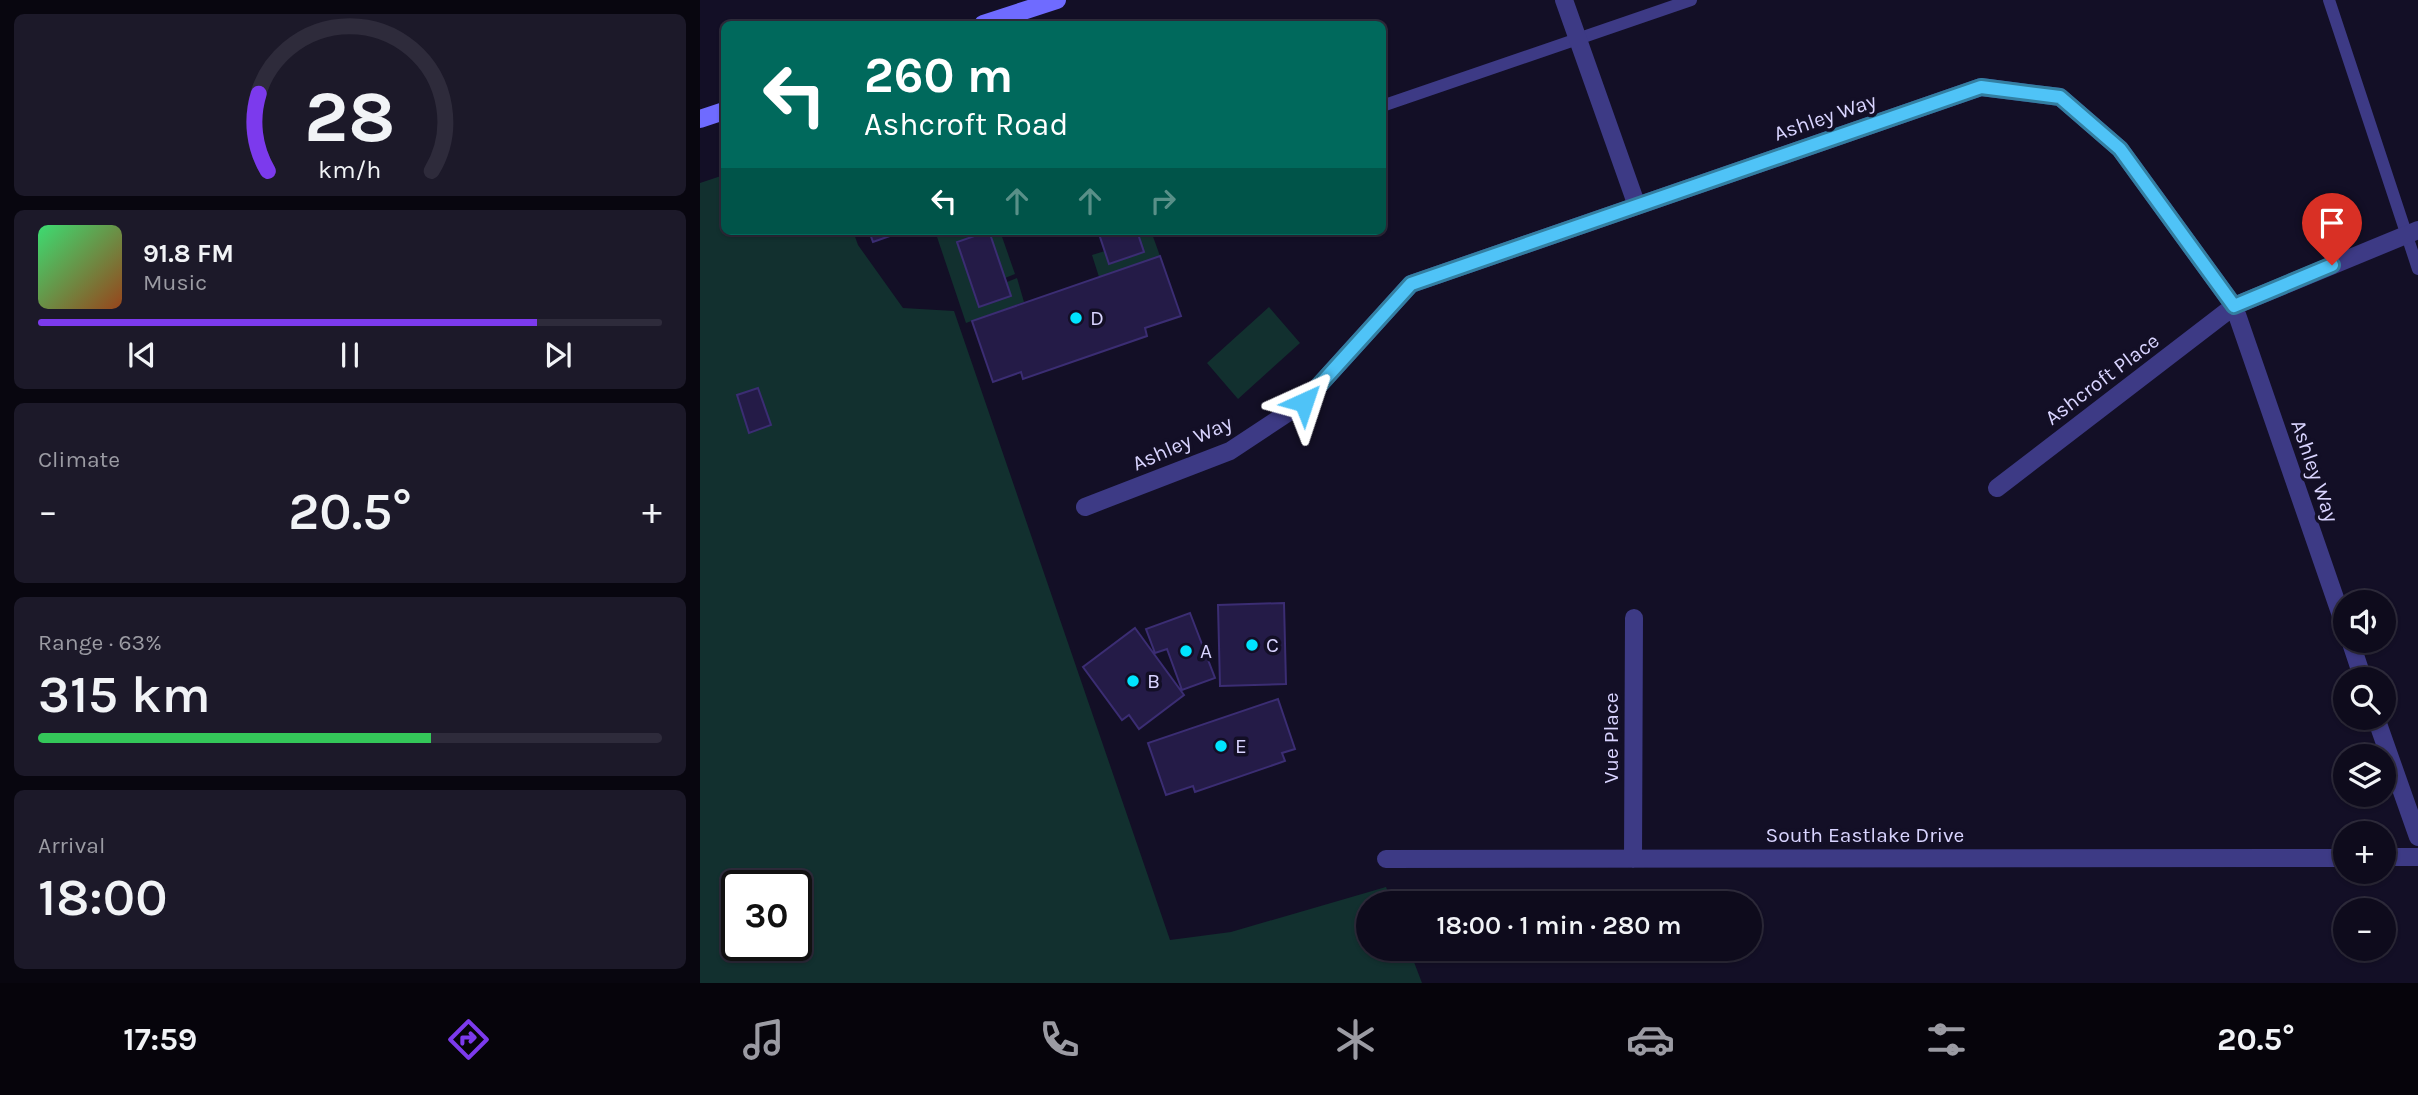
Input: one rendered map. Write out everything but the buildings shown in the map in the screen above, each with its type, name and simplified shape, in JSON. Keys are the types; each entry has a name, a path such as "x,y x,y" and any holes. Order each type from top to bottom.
{"main road":[{"path":"993,21 1057,0"},
{"path":"700,119 721,112"}],"street":[{"path":"1564,0 1637,206"},
{"name":"Ashley Way","path":"1085,507 1230,451 1304,402 1411,284 1981,87 2060,97 2120,149 2234,306 2333,591"},
{"name":"Ashcroft Place","path":"1997,488 2234,306 2412,232"},
{"name":"Vue Place","path":"1633,859 1634,618"},
{"path":"2380,730 2418,837"},
{"path":"2396,858 2418,857"},
{"name":"South Eastlake Drive","path":"1386,859 2333,858"}],"lane":[{"path":"1386,105 1691,0"},
{"path":"2329,0 2412,232 2418,269"}],"green space":[{"path":"721,176 721,235 854,235 858,245 903,308 954,311 1170,940 1231,932 1356,896 1356,961 1414,961 1422,983 700,983 700,183"},
{"path":"936,235 979,235 957,242 978,306 1011,296 1007,282 1017,278 1024,302 966,323"},
{"path":"990,235 1001,235 1015,274 1005,278"},
{"path":"1138,235 1152,235 1160,256 1099,277 1092,255 1105,251 1110,264 1144,252"},
{"path":"1269,307 1300,343 1238,399 1207,363"}],"place":[{"name":"D","path":"1076,318"},
{"name":"C","path":"1252,645"},
{"name":"A","path":"1186,651"},
{"name":"B","path":"1133,681"},
{"name":"E","path":"1221,746"}],"route":[{"path":"1304,402 1411,284 1981,87 2060,97 2120,149 2234,306 2332,265"}]}
